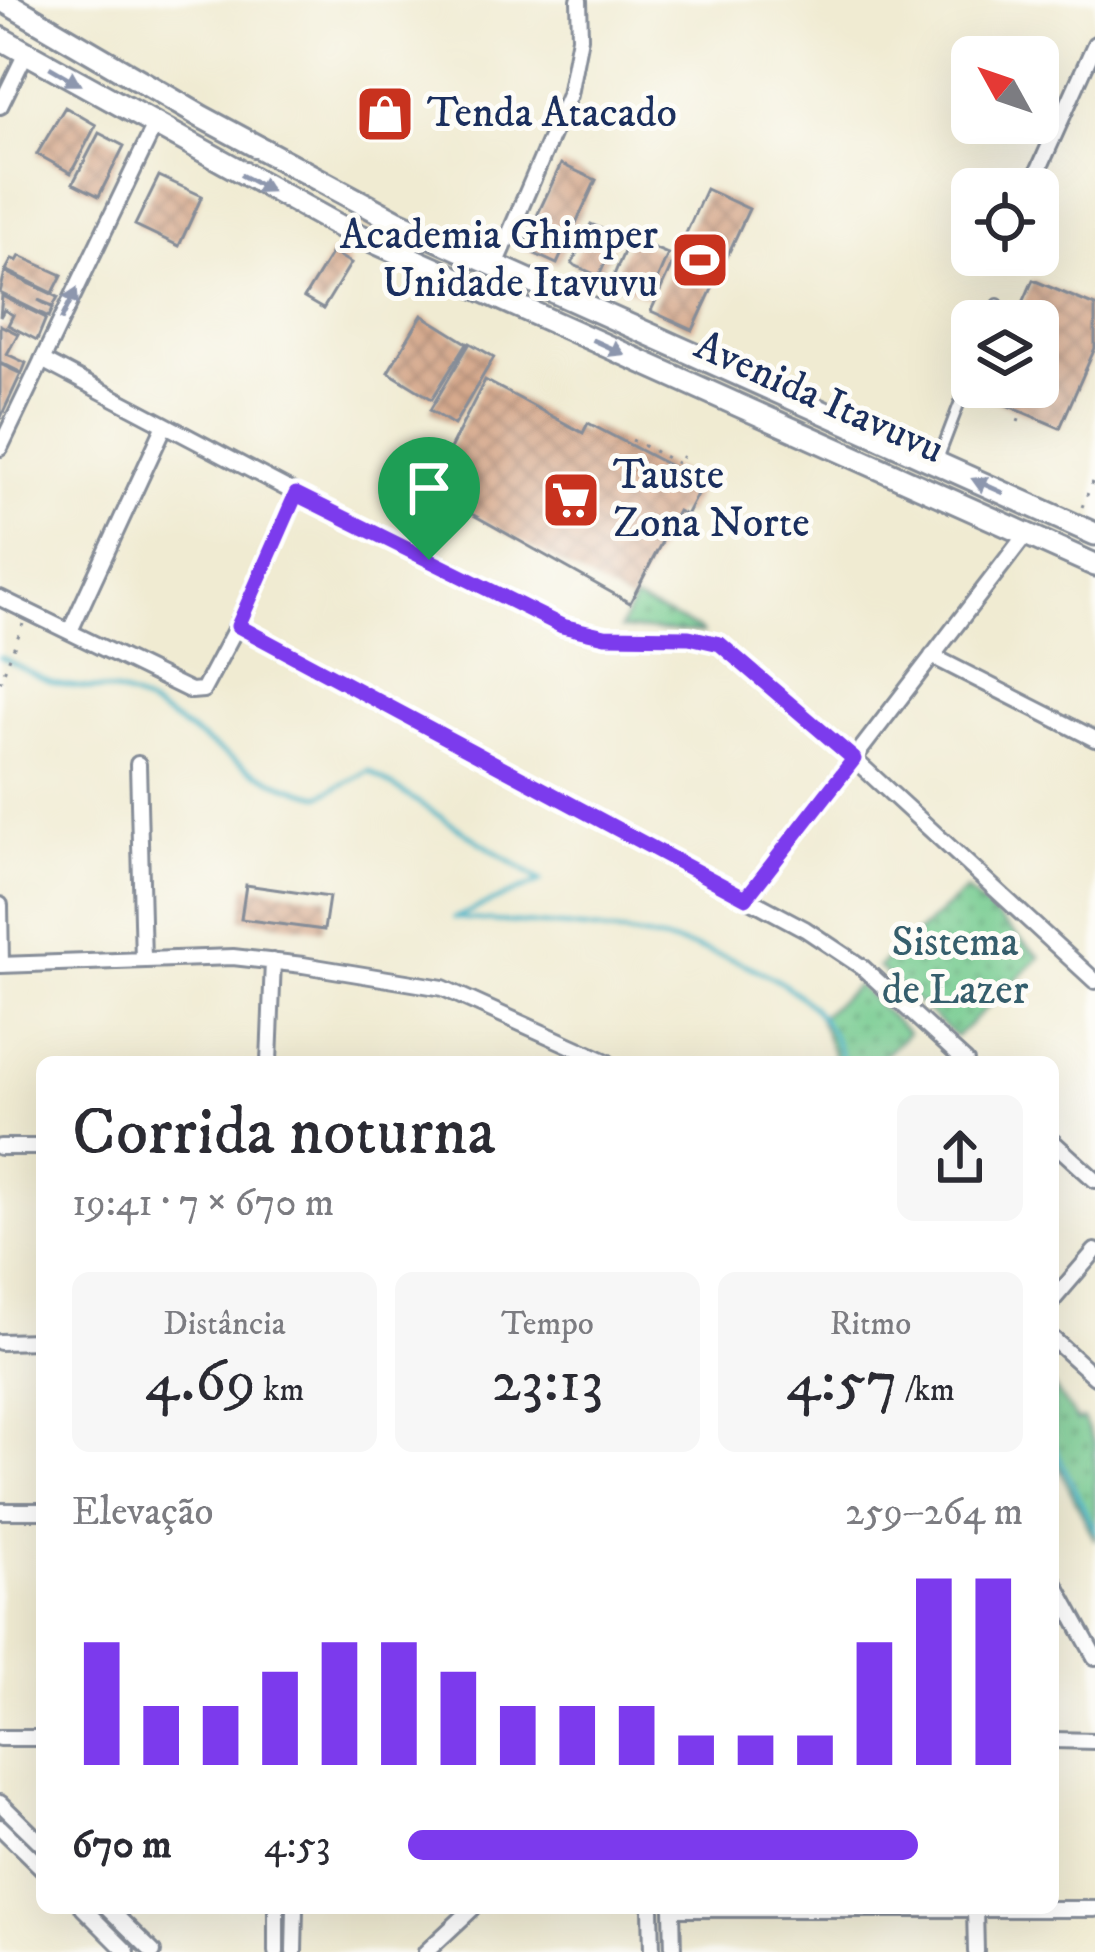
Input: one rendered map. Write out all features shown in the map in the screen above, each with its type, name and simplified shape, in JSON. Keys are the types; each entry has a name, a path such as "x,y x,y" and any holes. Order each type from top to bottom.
{"main road":[{"name":"Avenida Itavuvu","path":"2,0 152,89 396,221 1084,530"},
{"name":"Avenida Itavuvu","path":"0,38 341,227 1095,565"},
{"path":"152,89 159,110 154,127"},
{"path":"496,266 507,301"}],"street":[{"path":"496,266 569,95 580,37 579,0"},
{"path":"1039,168 1095,44"},
{"path":"0,106 26,53"},
{"path":"0,448 154,127"},
{"path":"42,360 296,494 562,626 605,636 689,637 720,644 854,759 1095,981"},
{"path":"70,632 164,425"},
{"path":"0,598 191,691 203,690 238,626 296,494"},
{"path":"746,898 1026,534"},
{"path":"238,626 805,929 862,967 959,1056"},
{"path":"932,656 1095,739"},
{"path":"138,764 143,960"},
{"path":"0,905 1,965 232,956 272,961 443,988 594,1056"},
{"path":"269,1056 272,961"},
{"path":"0,1147 36,1147"},
{"path":"1059,1147 1095,1180"},
{"path":"1059,1293 1095,1251"},
{"path":"0,1342 36,1341"},
{"path":"1059,1344 1095,1377"},
{"path":"0,1511 36,1511"},
{"path":"1059,1591 1095,1657"},
{"path":"0,1738 36,1738"},
{"path":"1059,1740 1095,1741"},
{"path":"0,1803 36,1838"},
{"path":"0,1827 36,1862"},
{"path":"1059,1909 1095,1909"},
{"path":"88,1914 127,1952"},
{"path":"114,1914 153,1952"},
{"path":"276,1914 276,1952"},
{"path":"294,1952 295,1914"},
{"path":"426,1952 466,1914"},
{"path":"651,1914 652,1952"},
{"path":"672,1914 673,1952"},
{"path":"975,1914 976,1952"}],"lane":[{"path":"937,464 958,408"}],"path":[{"path":"1018,422 1022,412"},
{"path":"632,440 677,466 684,453"},
{"path":"1084,530 1095,476"},
{"path":"0,682 28,611"}],"green space":[{"path":"634,600 700,630 702,633 620,629"},
{"name":"Sistema de Lazer","path":"966,890 1040,957 956,1037 878,967"},
{"name":"Sistema de Lazer","path":"857,985 908,1033 883,1056 835,1056 819,1018"},
{"path":"1059,1395 1077,1421 1083,1419 1095,1445 1095,1540 1059,1467"}],"building":[{"path":"65,107 96,125 71,173 37,154"},
{"path":"99,133 124,146 99,196 73,183"},
{"path":"561,164 596,180 557,264 522,248"},
{"path":"159,176 202,196 179,246 135,225"},
{"name":"Academia Ghimper Unidade Itavuvu","path":"706,189 749,209 693,330 651,311"},
{"path":"359,214 427,245 424,253 356,222"},
{"path":"591,224 617,236 599,276 572,264"},
{"path":"630,238 668,254 649,298 611,282"},
{"path":"332,252 351,263 323,309 304,298"},
{"path":"20,256 62,275 53,293 6,270"},
{"path":"5,272 58,297 53,306 38,300 53,308 49,317 0,293"},
{"path":"1033,280 1095,306 1095,348 1060,428 1013,408 1059,408 1059,300 1024,300"},
{"path":"2,296 46,318 37,340 8,325 13,315 4,310 0,317"},
{"path":"422,315 467,343 432,399 388,372"},
{"path":"0,325 18,334 7,354 26,363 22,373 0,362"},
{"path":"470,343 494,357 454,425 430,410"},
{"path":"0,364 21,374 0,419"},
{"name":"Tauste Zona Norte","path":"485,380 583,433 588,423 703,483 686,515 678,511 630,603 429,490"},
{"path":"246,885 329,897 324,930 241,919"}],"waterway":[{"path":"0,657 51,682 130,696 247,767 293,788 320,796 369,771 541,881 454,918 618,933 735,960 784,984 821,1018 840,1056"},
{"path":"1059,1456 1095,1531"}],"place":[{"name":"Tenda Atacado","path":"385,114"},
{"name":"Academia Ghimper Unidade Itavuvu","path":"700,260"},
{"name":"Tauste Zona Norte","path":"571,500"}],"route":[{"path":"296,494 429,560 562,626 605,636 689,637 720,644 854,759 746,898 238,626 296,494"}]}
